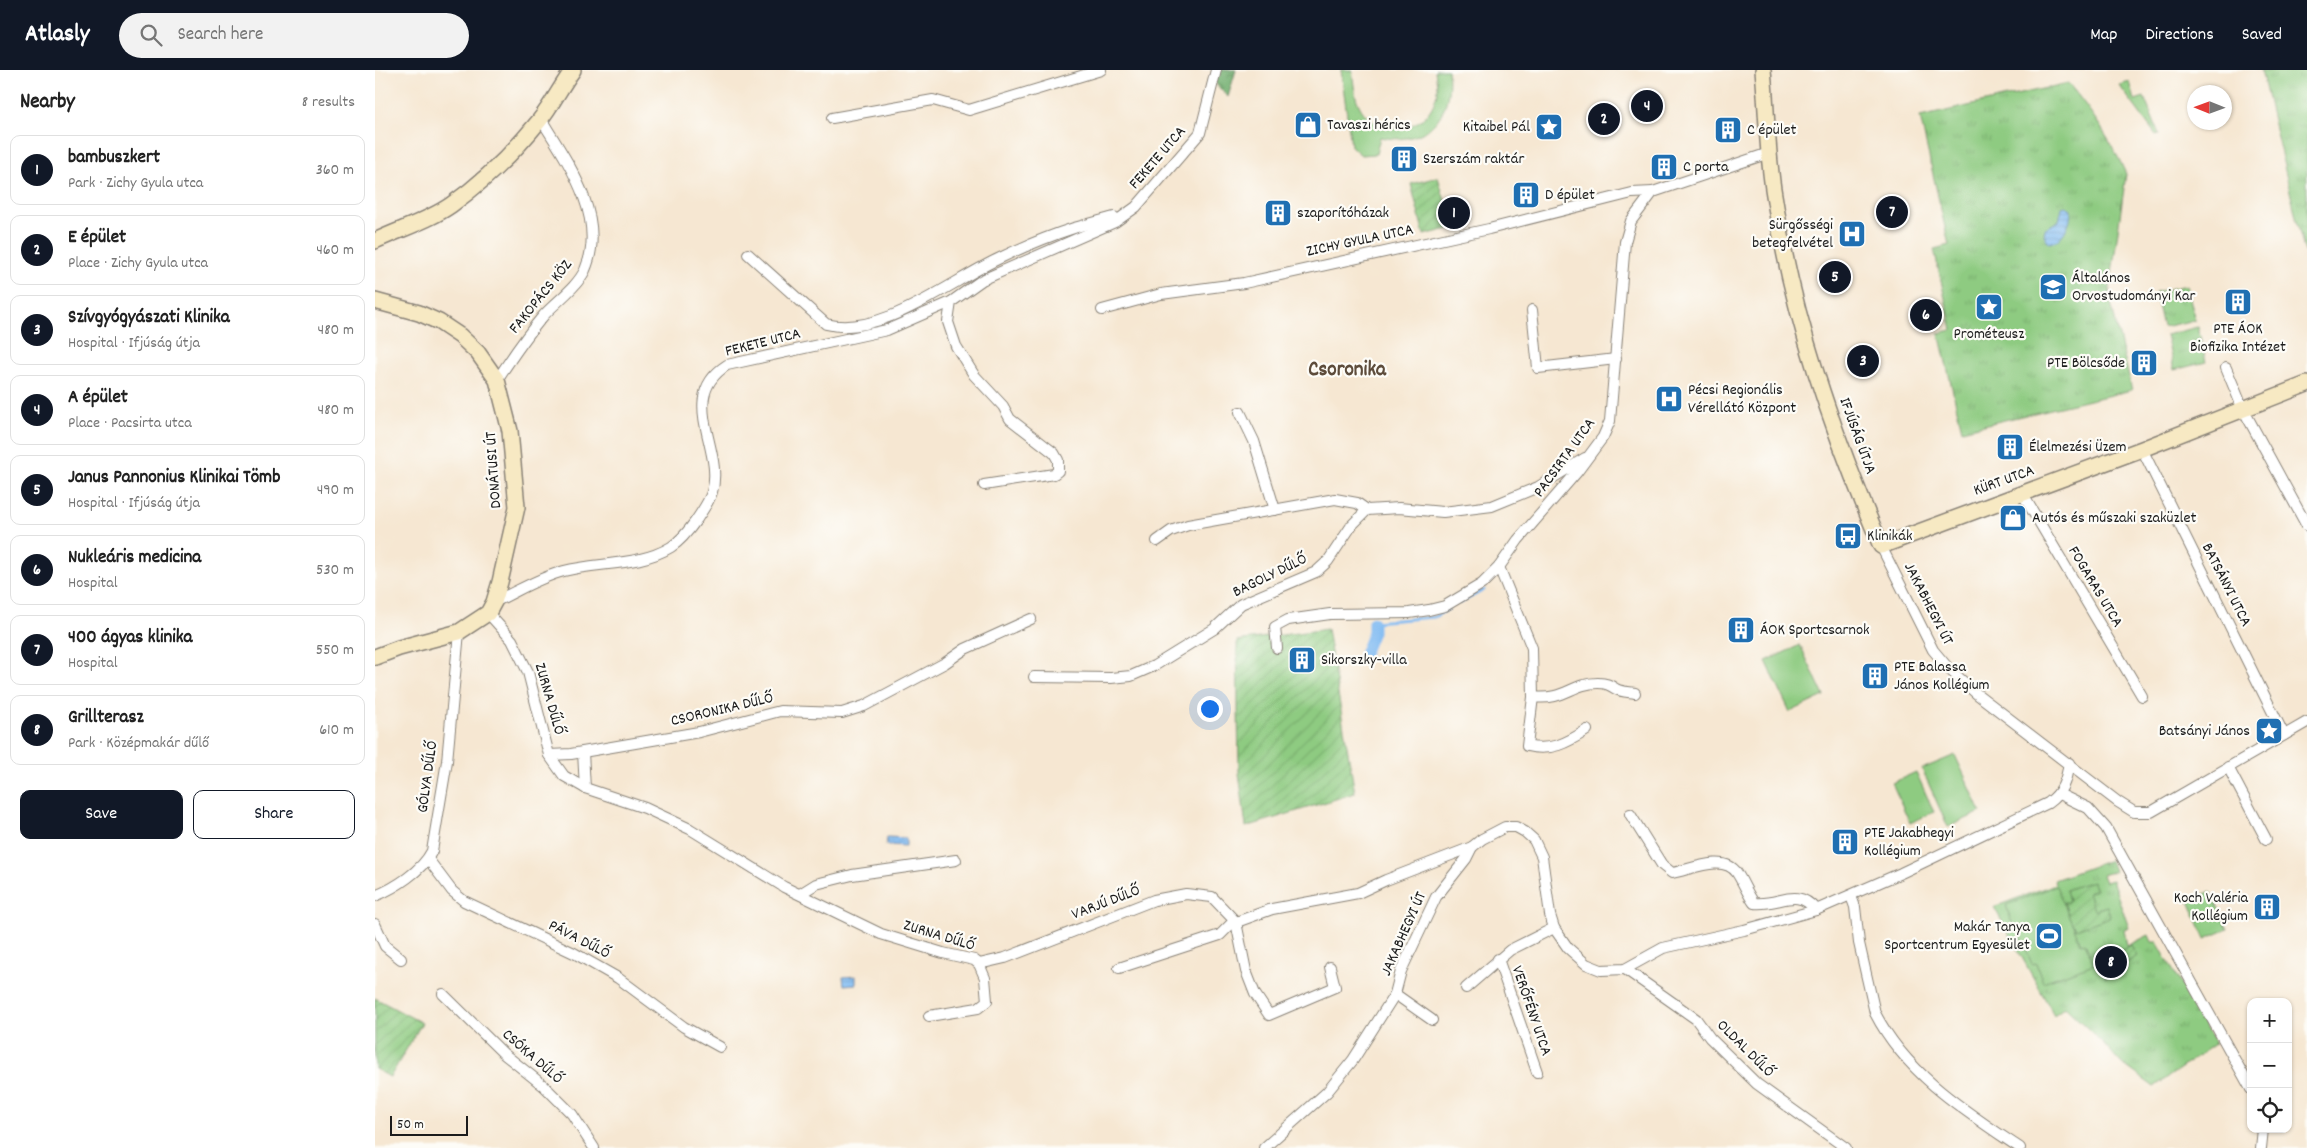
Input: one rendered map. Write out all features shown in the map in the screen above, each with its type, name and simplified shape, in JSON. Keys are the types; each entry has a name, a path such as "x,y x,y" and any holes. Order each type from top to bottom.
{"street":[{"path":"375,241 428,218 450,205 476,185 516,148 541,119 573,70"},
{"path":"833,118 933,100 969,110 1101,70"},
{"name":"FEKETE UTCA","path":"491,608 563,571 647,557 671,546 690,530 712,492 714,472 703,414 704,392 714,373 727,365 887,330 951,302 982,280 1115,222 1136,208 1200,133 1216,70"},
{"name":"IFJÚSÁG ÚTJA","path":"1763,70 1773,194 1791,285 1819,383 1881,546"},
{"name":"FAKOPÁCS KÖZ","path":"497,380 541,319 575,285 584,271 591,254 588,208 567,162 541,119"},
{"path":"1653,192 1769,153"},
{"name":"ZICHY GYULA UTCA","path":"1102,310 1161,294 1244,283 1489,229 1632,193 1653,192"},
{"name":"PACSIRTA UTCA","path":"1277,648 1275,627 1288,620 1330,614 1409,613 1445,606 1482,584 1499,567 1517,540 1552,503 1603,437 1610,421 1625,242 1631,222 1653,192"},
{"path":"1632,193 1641,207"},
{"name":"FEKETE UTCA","path":"748,254 826,324 840,327 883,318 933,295 1000,258 1072,228 1136,208"},
{"name":"DONÁTUSI ÚT","path":"375,301 419,312 439,322 460,336 479,353 497,380 510,431 517,507 491,608"},
{"path":"951,302 948,322 957,346 974,375 1003,406 1010,419 1048,448 1058,460 1058,471 1053,474 984,485"},
{"path":"1532,310 1538,368 1616,359"},
{"path":"2226,368 2243,409 2307,526"},
{"name":"KÜRT UTCA","path":"1881,546 2141,449 2307,384"},
{"path":"1240,412 1254,441 1275,510"},
{"name":"BATSÁNYI UTCA","path":"2141,449 2285,734"},
{"path":"1157,541 1171,531 1188,524 1335,499 1357,503 1367,510 1399,508 1443,512 1492,506 1538,487 1587,456"},
{"name":"FOGARAS UTCA","path":"2022,493 2142,696"},
{"name":"BAGOLY DŰLŐ","path":"1034,678 1111,678 1131,676 1154,666 1214,629 1241,604 1315,572 1328,561 1352,525 1367,510"},
{"name":"JAKABHEGYI ÚT","path":"1881,546 1933,650 1940,660 1977,694 2135,812 2151,812 2307,722"},
{"path":"1499,567 1532,648 1533,697 1527,746 1541,749 1567,743 1587,730"},
{"path":"375,657 399,648 459,632 491,608"},
{"name":"ZURNA DŰLŐ","path":"491,608 512,640 528,672 549,756 564,776 585,788 645,808 690,829 800,894 881,934 943,953 966,957 979,964 985,978 987,1001 978,1008 929,1016"},
{"name":"CSORONIKA DŰLŐ","path":"549,756 699,732 780,711 842,713 864,706 945,663 965,649 1031,619"},
{"name":"GÓLYA DŰLŐ","path":"428,859 435,838 447,761 459,632"},
{"path":"1533,697 1554,698 1596,683 1609,684 1616,690 1635,693"},
{"path":"583,752 585,788"},
{"path":"2069,763 2066,782 2059,794 2088,808 2106,828 2250,1088"},
{"path":"2228,767 2266,839"},
{"name":"JAKABHEGYI ÚT","path":"1264,1148 1327,1092 1353,1060 1395,994 1401,971 1436,897 1466,859 1472,847 1482,839 1505,828 1516,827 1534,840 1542,857 1547,900 1554,928 1568,948 1586,964 1601,970 1625,969 1663,948 1744,930 1816,910 1851,896 2048,803 2059,794"},
{"path":"1630,814 1661,865 1671,873 1715,863 1728,864 1736,871 1754,903 1763,904 1799,897 1808,900 1816,910"},
{"path":"1119,968 1220,936 1231,924 1273,909 1358,893 1386,880 1472,847"},
{"path":"375,896 398,885 428,859"},
{"name":"PÁVA DŰLŐ","path":"428,859 452,891 465,901 574,953 611,974 684,1027 720,1047"},
{"path":"800,894 815,884 852,875 956,860"},
{"name":"VARJÚ DŰLŐ","path":"979,964 1005,958 1155,900 1186,894 1212,897 1236,922"},
{"path":"1851,896 1855,907 1859,943 1875,1013 1879,1021 1901,1050 1937,1090 2020,1148"},
{"path":"1236,922 1246,971 1255,994 1269,1014 1335,987 1331,967"},
{"path":"375,924 385,946 401,959"},
{"path":"1465,988 1510,950 1554,928"},
{"name":"VERŐFÉNY UTCA","path":"1498,959 1537,1072"},
{"name":"OLDAL DŰLŐ","path":"1625,969 1696,1019 1711,1038 1757,1084 1846,1148"},
{"name":"CSÓKA DŰLŐ","path":"443,994 504,1054 544,1086 572,1114 595,1148"},
{"path":"1395,994 1432,1020"},
{"path":"2261,1148 2263,1133"}],"green space":[{"path":"1219,70 1236,70 1228,97 1215,83"},
{"path":"1341,70 1352,70 1360,107 1377,124 1400,128 1421,120 1435,100 1437,85 1435,70 1448,70 1449,86 1447,101 1442,114 1424,132 1411,137 1397,139 1380,137 1376,154 1361,155 1351,146"},
{"path":"2261,70 2307,70 2307,257 2303,246"},
{"path":"2130,82 2135,100 2144,97 2159,134 2156,135 2119,85"},
{"path":"2068,83 2100,127 2126,174 2109,295 2132,390 1962,430 1939,333 1952,330 1934,249 1949,245 1920,117"},
{"path":"1438,177 1445,201 1457,198 1464,225 1424,235 1411,184"},
{"path":"2187,285 2195,320 2163,327 2155,292"},
{"path":"2198,327 2206,362 2174,370 2166,335"},
{"path":"1327,629 1355,793 1246,827 1239,773 1237,641"},
{"path":"1800,645 1824,696 1790,712 1766,661"},
{"path":"1955,755 1981,812 1948,827 1922,769"},
{"path":"1916,772 1934,812 1910,823 1892,783"},
{"path":"2110,860 2114,871 2102,875 2105,882 2112,880 2129,928 2124,930 2127,946 2149,935 2152,942 2157,942 2215,1044 2154,1087 2120,1062 2065,1007 2054,1015 1994,907 2055,884 2054,880"},
{"path":"2092,881 2096,890 2088,893 2094,910 2107,906 2110,917 2076,929 2072,925 2064,903 2069,901 2066,890"},
{"name":"Makár Tanya Sportcentrum Egyesület","path":"2056,886 2081,944 2085,943 2094,964 2043,982 2036,963 2032,964 2016,925 2013,926 2006,905"},
{"path":"2211,891 2228,929 2205,939 2189,901"},
{"path":"2131,945 2137,956 2125,964 2123,961 2120,964 2122,967 2118,971 2113,970 2106,978 2100,963"},
{"path":"375,998 422,1023 390,1077 375,1069"}],"water":[{"path":"2066,206 2071,209 2071,214 2066,230 2058,239 2049,243 2044,235 2045,228 2059,221 2062,207"},
{"path":"887,837 906,838 906,846 886,845"},
{"path":"856,976 856,984 844,985 843,977"}],"waterway":[{"path":"1460,603 1484,590"},
{"path":"1373,622 1434,617 1448,609"},
{"path":"1364,654 1373,632 1373,622"}],"place":[{"name":"A épület","path":"1647,106"},
{"name":"E épület","path":"1604,119"},
{"name":"Tavaszi hérics","path":"1308,125"},
{"name":"Kitaibel Pál","path":"1549,127"},
{"name":"C épület","path":"1728,130"},
{"name":"Szerszám raktár","path":"1404,159"},
{"name":"C porta","path":"1664,167"},
{"name":"D épület","path":"1526,195"},
{"name":"400 ágyas klinika","path":"1892,212"},
{"name":"szaporítóházak","path":"1278,213"},
{"name":"bambuszkert","path":"1454,213"},
{"name":"Sürgősségi betegfelvétel","path":"1852,234"},
{"name":"Janus Pannonius Klinikai Tömb","path":"1835,277"},
{"name":"Általános Orvostudományi Kar","path":"2053,287"},
{"name":"PTE ÁOK Biofizika Intézet","path":"2238,302"},
{"name":"Prométeusz","path":"1989,307"},
{"name":"Nukleáris medicina","path":"1926,315"},
{"name":"Szívgyógyászati Klinika","path":"1863,361"},
{"name":"PTE Bölcsőde","path":"2144,363"},
{"name":"Pécsi Regionális Vérellátó Központ","path":"1669,399"},
{"name":"Élelmezési Üzem","path":"2010,447"},
{"name":"Autós és műszaki szaküzlet","path":"2013,518"},
{"name":"Klinikák","path":"1848,536"},
{"name":"ÁOK Sportcsarnok","path":"1741,630"},
{"name":"Sikorszky-villa","path":"1302,660"},
{"name":"PTE Balassa János Kollégium","path":"1875,676"},
{"name":"Batsányi János","path":"2269,731"},
{"name":"PTE Jakabhegyi Kollégium","path":"1845,842"},
{"name":"Koch Valéria Kollégium","path":"2267,907"},
{"name":"Makár Tanya Sportcentrum Egyesület","path":"2049,936"},
{"name":"Grillterasz","path":"2111,962"}],"district":[{"name":"Csoronika","path":"1347,371"}]}
